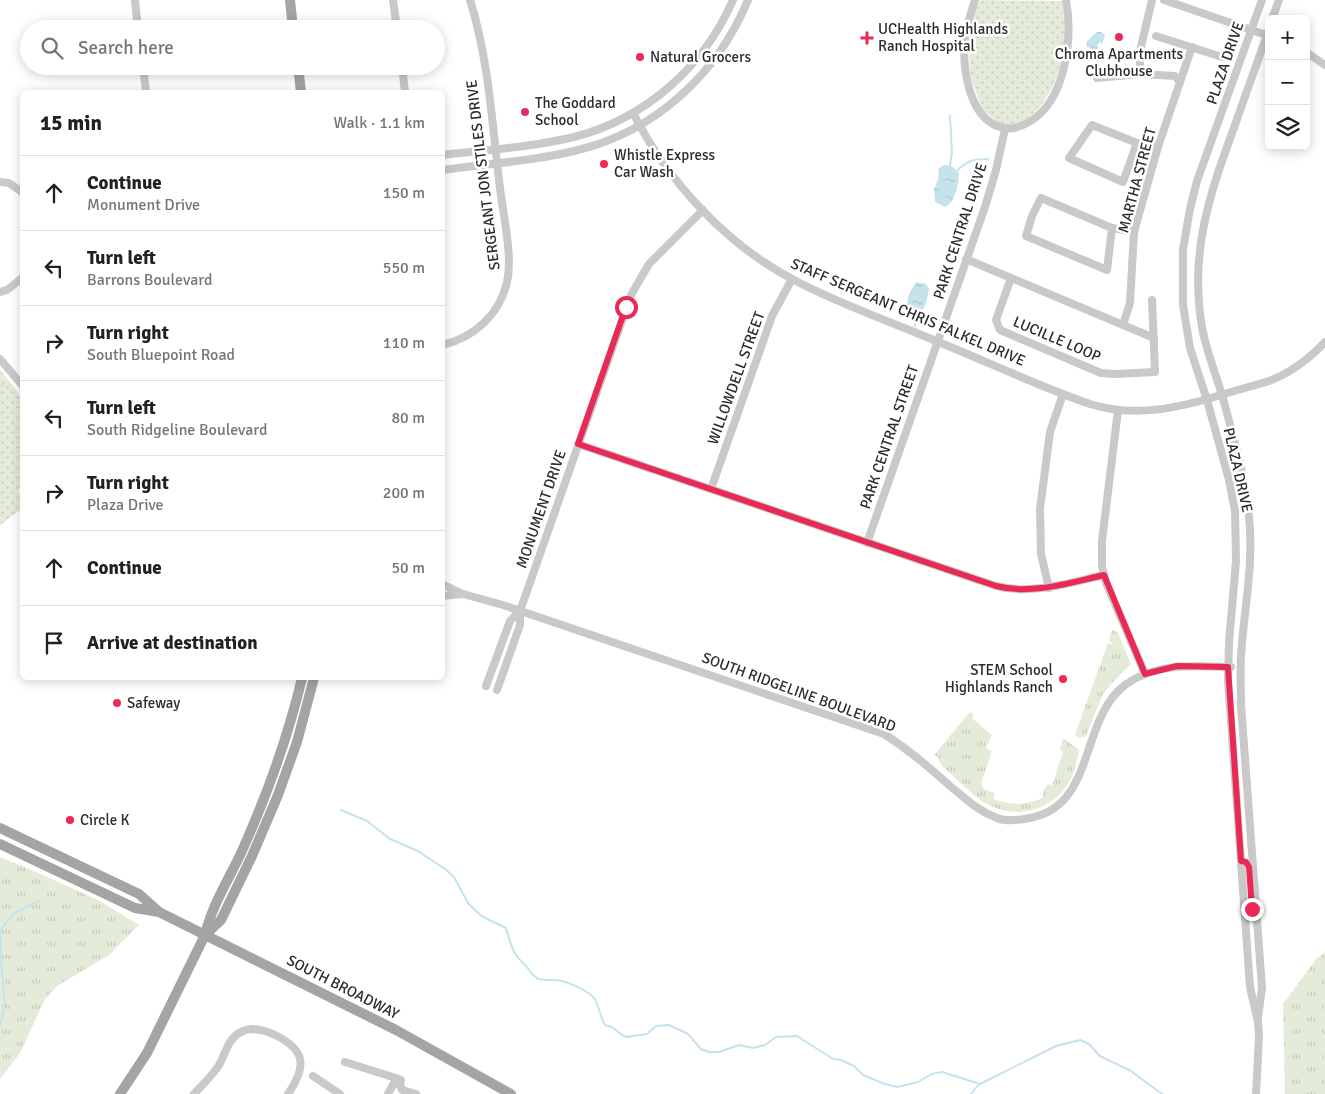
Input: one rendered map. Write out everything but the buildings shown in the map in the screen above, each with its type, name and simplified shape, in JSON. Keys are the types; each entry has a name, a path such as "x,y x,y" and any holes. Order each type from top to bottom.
{"main road":[{"path":"290,0 292,20"},
{"path":"299,75 301,90"},
{"path":"120,1094 147,1053 206,935 210,916 242,851 267,791 286,738 301,680"},
{"path":"206,935 221,920 252,856 297,742 313,680"},
{"name":"SOUTH BROADWAY","path":"0,828 139,894 159,912 396,1030 511,1094"},
{"name":"SOUTH BROADWAY","path":"0,844 135,908 159,912"}],"street":[{"path":"135,0 137,20"},
{"path":"393,0 396,20"},
{"name":"SERGEANT JON STILES DRIVE","path":"445,344 456,342 484,323 498,306 509,272 508,250 480,32 470,0"},
{"path":"445,155 576,136 604,127 633,113 668,89 690,67 717,31 733,0"},
{"path":"445,170 581,150 640,126 670,104 704,72 729,39 748,0"},
{"path":"975,0 965,36 964,58 966,75 973,99 979,111 991,123 1005,129 1017,128 1032,121 1045,108 1053,96 1062,75 1066,54 1068,0"},
{"path":"1140,74 1140,51 1152,0"},
{"path":"1164,0 1251,30 1265,32"},
{"name":"PLAZA DRIVE","path":"1258,1022 1250,988 1228,667 1236,560 1235,511 1230,480 1190,348 1182,283 1188,216 1197,181 1262,0"},
{"path":"1273,15 1279,0"},
{"path":"1156,36 1222,57"},
{"name":"PLAZA DRIVE","path":"1256,1094 1258,1022 1262,988 1241,705 1240,667 1250,561 1250,519 1243,478 1221,394 1205,344 1198,283 1199,250 1205,212 1212,186 1265,41"},
{"name":"MARTHA STREET","path":"1123,326 1130,303 1134,232 1158,147 1192,47"},
{"path":"1310,55 1325,65"},
{"path":"1097,78 1140,74 1176,76 1180,82"},
{"path":"144,75 146,90"},
{"path":"403,75 405,90"},
{"name":"STAFF SERGEANT CHRIS FALKEL DRIVE","path":"633,113 674,177 703,210 752,253 792,279 1094,405 1118,410 1160,410 1186,406 1270,380 1295,367 1325,342"},
{"path":"1137,143 1123,182 1069,158 1092,125 1137,143 1158,147"},
{"name":"PARK CENTRAL DRIVE","path":"938,341 996,170 1005,129"},
{"path":"0,182 9,182 20,190"},
{"path":"1112,228 1107,270 1026,236 1040,198 1112,228 1134,232"},
{"name":"MONUMENT DRIVE","path":"497,690 520,624 520,611 623,314 635,286 653,260 703,210"},
{"path":"966,259 1154,338"},
{"name":"LUCILLE LOOP","path":"1010,278 996,320 1000,330 1101,373 1155,372 1152,300"},
{"name":"WILLOWDELL STREET","path":"711,489 768,328 778,304 792,279"},
{"path":"0,292 7,290 20,280"},
{"name":"PARK CENTRAL STREET","path":"867,542 938,341"},
{"path":"0,359 20,383"},
{"path":"1048,588 1041,554 1040,509 1048,438 1064,394"},
{"path":"1118,410 1101,559 1104,575 1145,674"},
{"path":"578,444 996,586 1017,590 1048,588 1104,575"},
{"name":"SOUTH RIDGELINE BOULEVARD","path":"445,585 463,594 520,611 884,734 904,747 980,811 999,819 1021,820 1041,816 1058,807 1070,794 1079,776 1100,717 1112,698 1125,685 1145,674 1177,666 1240,667"},
{"name":"SOUTH RIDGELINE BOULEVARD","path":"445,596 463,594"},
{"name":"MONUMENT DRIVE","path":"486,686 510,621 520,611"},
{"path":"1241,861 1246,862 1249,867 1252,909 1257,914"},
{"path":"194,1094 219,1065 232,1039 242,1031 263,1029 284,1039 296,1049 300,1058 300,1073 288,1094"},
{"path":"345,1062 401,1084 416,1094"},
{"path":"313,1076 340,1094"},
{"path":"388,1094 394,1083 401,1084"}],"green space":[{"path":"980,0 1062,1 1065,36 1064,48 1054,85 1040,106 1019,123 1002,126 982,109 970,75 969,44 974,15"},
{"path":"0,370 20,395 20,487 18,491 20,493 20,510 0,525"},
{"path":"1114,630 1118,633 1131,664 1102,696 1086,736 1079,738 1075,735 1108,643 1113,645 1109,640"},
{"path":"971,712 974,714 973,719 992,735 986,748 992,751 981,784 984,789 995,793 993,799 1018,804 1043,798 1043,790 1048,784 1052,786 1063,752 1060,749 1063,738 1079,750 1073,774 1062,792 1042,806 1019,812 996,808 985,803 968,790 941,765 938,757 934,755"},
{"path":"0,857 100,901 139,925 109,955 57,986 45,999 20,1053 0,1079"},
{"path":"1325,952 1325,1094 1285,1094 1283,1004 1317,958"}],"water":[{"path":"1097,32 1102,32 1105,35 1102,44 1100,42 1097,45 1099,48 1090,51 1090,48 1086,46 1087,41"},
{"path":"944,165 952,166 959,173 954,197 945,207 935,202 934,189 938,180 939,168"},
{"path":"917,282 926,284 929,289 921,313 913,315 908,313 907,301 912,288"}],"waterway":[{"path":"950,116 952,152 950,165"},
{"path":"958,170 972,161 988,159"},
{"path":"915,326 916,316"},
{"path":"341,810 367,821 390,839 418,851 445,869 454,877 468,903 477,912 506,928 515,953 535,976 542,980 559,980 587,992 595,1000 605,1025 612,1027 627,1037 647,1034 656,1026 669,1025 688,1034 701,1049 709,1052 719,1052 739,1045 753,1048 765,1045 776,1037 797,1036 833,1059 841,1060 854,1066 863,1075 897,1087 918,1082 932,1074 942,1072 980,1084 1056,1046 1080,1040 1089,1044 1100,1056 1131,1071 1162,1094"},
{"path":"0,1026 5,1004 1,958 1,929 14,913 39,901"},
{"path":"971,1094 979,1084"}],"place":[{"name":"Chroma Apartments Clubhouse","path":"1119,37"},
{"name":"UCHealth Highlands Ranch Hospital","path":"867,38"},
{"name":"Natural Grocers","path":"640,57"},
{"name":"The Goddard School","path":"525,112"},
{"name":"Whistle Express Car Wash","path":"604,164"},
{"name":"STEM School Highlands Ranch","path":"1063,679"},
{"name":"Safeway","path":"117,703"},
{"name":"Circle K","path":"70,820"}],"route":[{"path":"626,307 578,444 1003,588 1017,590 1048,588 1104,575 1145,674 1177,666 1228,667 1241,861 1246,862 1249,867 1252,909"}]}
